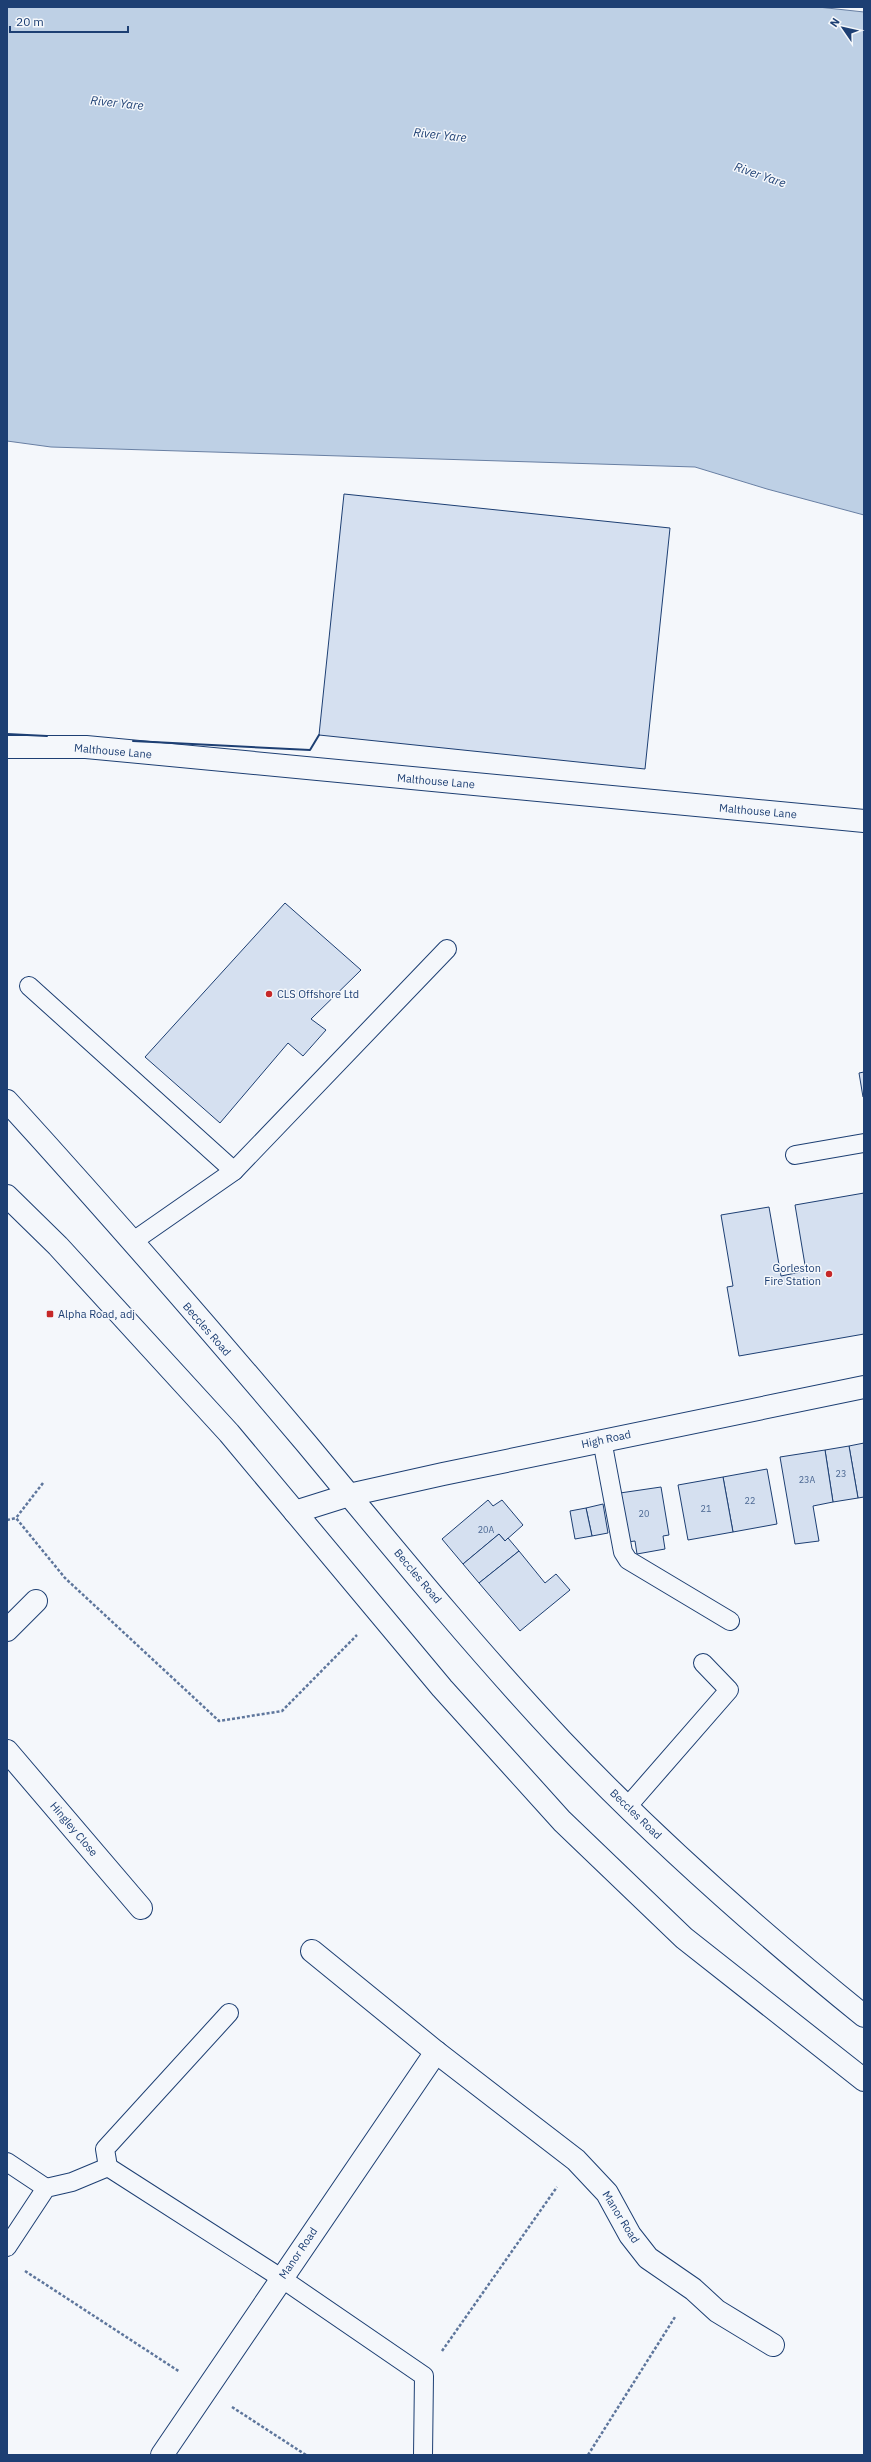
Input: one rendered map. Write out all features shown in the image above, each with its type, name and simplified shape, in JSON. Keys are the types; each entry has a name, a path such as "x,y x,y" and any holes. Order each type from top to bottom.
{"street":[{"name":"Malthouse Lane","path":"7,747 86,747 864,821"},
{"name":"Beccles Road","path":"7,1100 132,1242 488,1658 561,1739 627,1807 726,1899 864,2016"},
{"path":"7,1196 58,1246 142,1335 229,1433 382,1614 442,1688 562,1821 684,1938 864,2080"},
{"name":"High Road","path":"295,1512 349,1495 602,1440 864,1387"},
{"path":"7,1630 36,1601"},
{"name":"Hingley Close","path":"7,1751 141,1908"},
{"name":"Manor Road","path":"312,1951 436,2052 576,2160 607,2193 630,2235 648,2258 693,2289 717,2311 773,2345"},
{"name":"Manor Road","path":"162,2455 436,2052"}],"lane":[{"path":"132,1242 234,1171 447,949"},
{"path":"29,986 234,1171"},
{"path":"795,1155 864,1143"},
{"path":"602,1440 623,1552 628,1560 730,1620"},
{"path":"627,1807 729,1690 703,1663"},
{"path":"108,2167 106,2149 229,2013"},
{"path":"7,2162 46,2188"},
{"path":"7,2247 46,2188 72,2182 108,2167"},
{"path":"108,2167 281,2278 424,2376 423,2455"}],"path":[{"path":"7,1520 16,1518 43,1483"},
{"path":"16,1518 65,1578 219,1721 282,1711 382,1614"},
{"path":"424,2376 576,2160"},
{"path":"20,2269 306,2455"},
{"path":"588,2455 693,2289"}],"water":[{"name":"River Yare","path":"7,7 818,7 864,12 864,515 767,489 695,467 51,447 7,441"}],"building":[{"path":"344,494 670,528 645,769 319,735"},
{"name":"CLS Offshore Ltd","path":"285,903 361,970 311,1019 326,1030 303,1056 288,1043 220,1123 145,1057"},
{"path":"864,1072 864,1097 863,1097 859,1073"},
{"name":"Gorleston Fire Station","path":"864,1193 864,1334 739,1356 727,1287 733,1286 721,1215 769,1207 781,1276 806,1271 795,1205"},
{"path":"864,1443 864,1497 858,1498 849,1446"},
{"path":"849,1446 858,1498 833,1502 825,1450"},
{"path":"825,1450 833,1502 813,1506 819,1541 795,1544 780,1457"},
{"path":"767,1469 777,1524 733,1532 723,1477"},
{"path":"723,1477 733,1532 688,1540 678,1485"},
{"path":"661,1487 669,1535 663,1536 665,1549 637,1554 635,1541 627,1542 620,1493"},
{"path":"488,1500 493,1506 502,1500 523,1525 505,1541 499,1534 463,1564 442,1539"},
{"path":"603,1504 608,1533 592,1536 586,1508"},
{"path":"586,1508 592,1536 575,1539 570,1511"},
{"path":"499,1534 505,1541 508,1538 519,1551 479,1583 463,1564"},
{"path":"519,1551 545,1583 556,1574 570,1590 520,1631 479,1583"}],"wall":[{"path":"7,734 47,736"},
{"path":"133,741 310,750 319,735"}],"place":[{"name":"CLS Offshore Ltd","path":"269,994"},
{"name":"Gorleston Fire Station","path":"829,1274"},
{"name":"Alpha Road, adj","path":"50,1314"}]}
